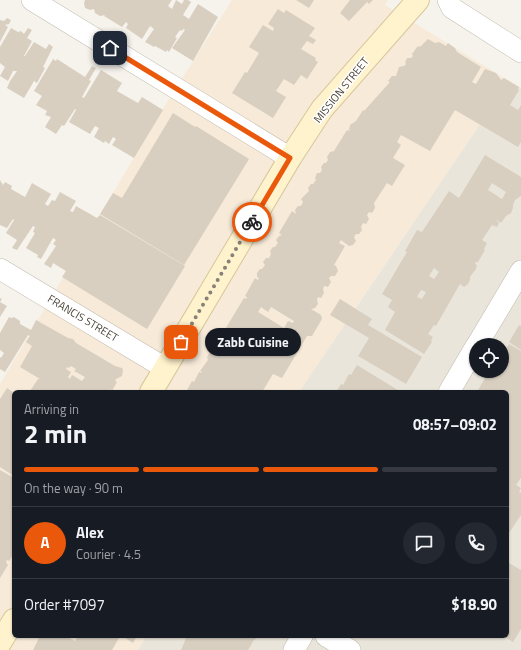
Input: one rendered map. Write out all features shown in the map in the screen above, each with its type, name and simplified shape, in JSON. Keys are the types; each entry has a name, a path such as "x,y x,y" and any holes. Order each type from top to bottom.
{"main road":[{"name":"MISSION STREET","path":"151,390 290,158 322,109 418,0"},
{"path":"0,643 12,623"}],"street":[{"path":"32,0 290,158"},
{"path":"448,0 452,8 521,52"},
{"name":"FRANCIS STREET","path":"0,269 165,368"},
{"path":"481,338 521,271"},
{"path":"449,390 469,358"},
{"path":"294,650 301,638"},
{"path":"329,638 350,650"}],"shaded area":[{"path":"232,0 388,0 385,5 509,81 300,390 12,390 12,638 145,638 138,650 0,650 0,384 167,102"},
{"path":"509,81 521,88 521,650 138,650 145,638 509,638 509,390 300,390"}],"building":[{"path":"85,0 172,0 168,6 172,9 176,0 182,4 184,0 188,0 191,2 183,15 189,19 198,4 218,17 193,61 172,48 185,30 180,30 175,37 177,38 169,52 167,50 166,52 145,42 154,29 150,26 142,39 126,28 128,24 126,22 122,27 104,16 105,15 100,16 95,13 94,9 90,10 85,8"},
{"path":"296,0 314,0 309,8"},
{"path":"350,0 373,0 369,4 367,2 349,21 340,13"},
{"path":"278,9 284,13 286,10 315,28 309,36 316,40 313,44 307,41 301,49 316,58 315,60 318,62 307,79 301,75 294,85 284,79 276,91 286,97 273,118 232,93 245,72 247,73 259,53 249,47 263,25 273,31 274,28 268,24"},
{"path":"7,18 11,20 9,24 5,25 8,27 0,42 0,20 4,21"},
{"path":"11,28 18,32 21,31 24,34 28,28 32,30 27,38 32,41 24,56 34,42 46,49 49,44 53,47 43,67 45,68 37,83 34,81 24,98 7,88 17,71 13,71 8,81 0,76 5,67 0,63 0,47"},
{"path":"428,39 446,46 448,43 455,48 457,52 481,67 472,82 476,84 485,69 496,73 501,80 504,78 519,87 519,90 510,105 518,110 521,105 521,142 518,147 455,110 430,151 401,135 397,142 401,145 393,158 405,165 392,186 387,183 374,203 375,208 372,213 369,212 367,215 369,219 366,224 363,223 361,227 362,230 354,237 356,241 353,245 349,246 341,240 339,243 345,246 334,265 338,271 335,276 331,276 329,278 331,282 328,287 324,286 324,293 321,298 318,297 317,300 318,304 315,308 311,309 321,315 322,319 312,336 307,336 282,378 273,374 263,390 187,390 192,381 194,382 199,372 202,372 200,371 208,360 207,357 210,352 213,352 213,347 216,342 219,342 218,341 244,298 246,299 247,297 245,296 255,278 258,280 259,278 257,277 257,273 265,265 263,262 266,258 269,258 271,254 270,251 278,243 276,240 282,235 279,233 292,211 296,214 295,210 298,206 301,206 303,202 301,199 309,191 308,188 311,184 313,184 316,180 315,178 317,173 320,173 322,170 321,167 328,160 327,157 330,152 334,151 347,130 350,131 350,125 356,121 363,110 364,111 390,82 388,81 392,76 396,76 399,67 404,66 407,58 411,58 413,56 412,54 417,47 421,46","holes":["261,307 268,312 271,307 294,321 293,323 288,321 284,328 258,312"]},
{"path":"53,59 56,61 57,59 85,77 92,66 96,68 82,97 84,98 101,70 122,83 117,91 138,103 142,97 163,110 134,158 112,145 116,139 113,137 109,144 105,141 104,143 94,137 99,128 95,126 90,134 69,122 76,110 75,109 64,126 62,125 56,134 45,127 51,117 45,115 47,111 36,105 42,96 34,91"},
{"path":"173,113 249,159 184,265 100,214 113,193 122,198"},
{"path":"485,155 521,177 521,196 515,200 511,213 506,216 501,223 495,219 499,223 497,227 492,225 482,240 487,243 484,249 485,250 478,262 475,264 477,265 476,269 470,277 468,284 464,287 460,284 436,326 434,325 428,334 433,337 432,342 424,354 385,330 395,312 388,307 392,300 382,294 407,252 405,251 417,230 422,232 449,191 459,198","holes":["492,183 506,192 502,199 488,190","434,268 439,272 434,279 429,276","421,290 426,292 422,299 417,297"]},
{"path":"0,180 3,185 5,182 12,186 11,189 25,197 32,183 51,194 45,204 48,206 52,200 55,201 60,192 76,201 70,211 73,212 76,206 97,218 100,215 185,266 147,329 62,277 66,271 53,263 51,268 44,264 56,246 53,244 56,240 53,238 41,259 37,257 38,255 26,248 35,233 33,232 35,227 33,226 17,250 12,248 17,240 6,233 14,220 13,219 7,228 0,225"},
{"path":"340,299 372,319 368,325 422,357 406,384 358,356 369,338 330,315"},
{"path":"0,302 7,306 0,317"},
{"path":"9,317 14,317 20,321 20,324 31,330 36,320 68,338 73,339 76,343 115,366 122,368 122,376 116,379 115,381 117,382 113,390 31,390 38,379 40,379 20,367 32,346 26,342 30,336 28,335 5,372 0,369 0,357 1,358 4,353 0,350 0,333","holes":["71,366 76,369 74,371 85,377 82,381 72,375 70,379 68,377 71,372 66,369 67,367 69,368"]},
{"path":"519,325 521,326 521,350 509,342"},
{"path":"509,344 521,351 521,478 516,485 521,488 519,492 521,493 521,515 509,533 509,390 478,390 485,378 509,378"},
{"path":"357,365 398,390 337,390 341,384 343,385 349,374 351,375"},
{"path":"7,388 12,392 12,475 0,467 0,399"},
{"path":"0,470 12,477 12,556 9,561 7,560 6,562 8,565 0,578"},
{"path":"509,563 521,570 521,629 513,642 506,638 509,638"},
{"path":"39,638 70,638 75,641 77,638 119,638 112,650 33,650"},
{"path":"125,638 136,638 133,643"},
{"path":"186,638 257,638 248,650 181,650"}],"way so far":[{"path":"181,342 252,222"}],"place":[{"name":"Zabb Cuisine","path":"181,342"}],"route":[{"path":"110,48 290,158 252,222"}]}
